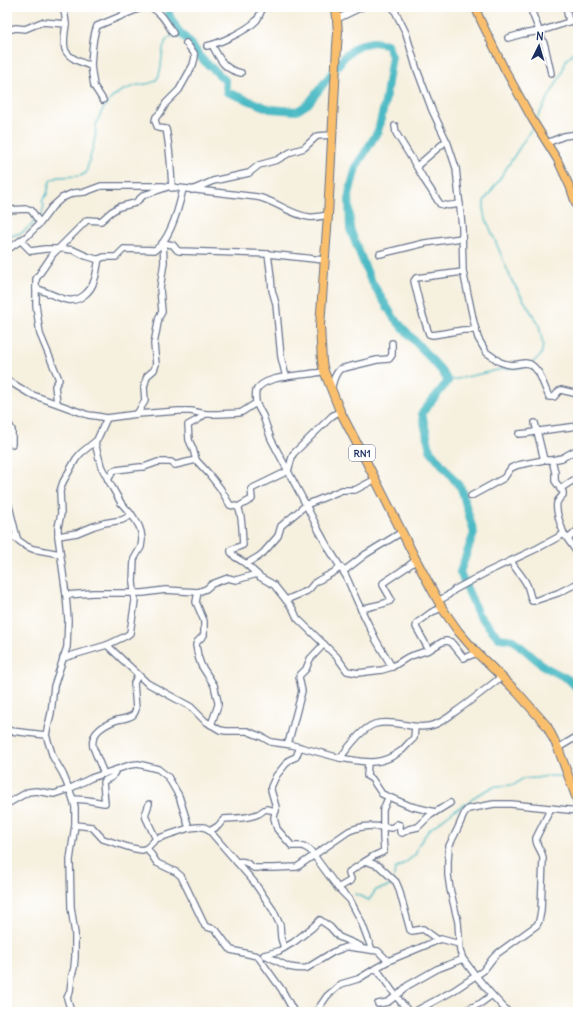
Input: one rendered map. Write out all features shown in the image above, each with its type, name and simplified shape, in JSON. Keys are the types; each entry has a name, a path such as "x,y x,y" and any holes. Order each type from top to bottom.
{"highway":[{"name":"RN1","path":"336,7 338,33 336,76 320,326 324,371 340,411 440,604 458,631 477,653 529,704 544,722 558,748 578,802"}],"main road":[{"path":"475,7 504,68 556,159 570,187 578,211"}],"street":[{"path":"63,7 66,24 65,51 78,61 91,66"},
{"path":"240,72 226,67 210,45 239,33 256,21 263,7"},
{"path":"337,19 362,7"},
{"path":"393,7 406,33 416,67 456,168 460,204 463,272 478,338 486,352 500,362 512,365 525,363 530,364 539,374 549,397 554,398 560,390 578,394"},
{"path":"530,7 545,46 551,73"},
{"path":"566,7 569,22"},
{"path":"103,100 94,86 91,66 92,49 97,26 138,9 151,8 156,11 174,33"},
{"path":"508,38 522,34 539,32 578,18"},
{"path":"7,30 16,28 25,29 42,22 66,24"},
{"path":"171,187 171,164 166,129 158,128 155,121 156,117 166,103 179,90 193,65 195,57 194,53 186,43"},
{"path":"395,126 396,133 440,204 447,206 460,204"},
{"path":"547,143 564,136 578,134"},
{"path":"192,190 208,182 248,173 258,165 277,160 291,152 304,148 317,136 332,135"},
{"path":"417,166 446,141"},
{"path":"7,250 21,241 40,223 48,211 62,198 105,186 171,187 261,198 306,217 328,215"},
{"path":"57,403 55,384 58,377 40,334 36,308 37,278 51,257 87,220 101,221 119,207 134,203 144,195 171,187"},
{"path":"21,241 31,251 60,248 73,250 86,256 98,259 118,256 124,249 155,250 163,243 172,225 178,210 183,189"},
{"path":"7,210 31,210 40,223"},
{"path":"380,254 425,243 462,238"},
{"path":"163,243 172,244 179,251 268,254 324,260"},
{"path":"137,414 144,401 144,387 147,376 154,370 156,364 154,344 159,317 162,312 160,289 164,262 163,243"},
{"path":"268,254 272,290 276,309 280,357 286,377"},
{"path":"36,288 66,300 80,298 84,296 94,282 98,259"},
{"path":"463,272 416,278 414,281 429,334 433,335 462,330 476,330"},
{"path":"331,390 336,372 389,358 392,356 392,343"},
{"path":"324,371 286,377 259,386 255,397 256,403 263,416 271,438 322,537 350,582 361,610 392,667"},
{"path":"7,380 30,394 88,415 107,418 179,411 205,414 236,414 256,403"},
{"path":"205,414 188,426 190,443 196,460 222,491 230,505 238,507 252,498 251,489 288,471 293,454 332,416 340,411"},
{"path":"71,1012 67,998 70,991 75,957 75,934 71,907 70,860 75,825 75,807 62,772 53,757 46,735 53,690 67,646 68,626 66,595 58,536 58,527 61,514 60,491 63,482 76,459 95,443 100,436 107,418"},
{"path":"7,421 12,430 12,444"},
{"path":"535,423 544,460"},
{"path":"519,434 529,434 537,431 578,426"},
{"path":"63,658 107,644 130,633 135,601 133,582 134,559 139,551 142,540 139,526 132,515 121,504 108,480 101,466 95,443"},
{"path":"472,496 504,478 511,468 544,460 562,458 578,449"},
{"path":"108,480 113,471 116,470 140,466 144,468 160,462 171,462 176,465 196,460"},
{"path":"552,460 555,472 555,481 563,492 563,495 556,504 560,522 566,537 578,554"},
{"path":"560,489 578,477"},
{"path":"246,564 264,552 278,536 281,526 306,505 342,490 355,490 376,479"},
{"path":"7,498 17,538 26,546 33,549 60,554"},
{"path":"238,507 241,514 243,545 232,550 231,552 235,557 246,564 264,580 274,585 293,609 297,618 337,657 348,672 361,673 392,667 408,657 428,650 444,642 450,641 464,658 477,653"},
{"path":"58,536 78,532 108,522 122,520 132,515"},
{"path":"428,650 416,627 417,623 460,587 491,570 538,548 566,537 578,530"},
{"path":"286,600 310,590 315,582 342,569 402,532"},
{"path":"7,538 17,538"},
{"path":"361,610 366,607 378,606 390,601 391,599 383,583 416,560"},
{"path":"511,561 526,585 532,601 558,594 578,583"},
{"path":"66,595 93,593 143,593 165,590 198,592 206,589 212,584 228,578 236,580 257,574"},
{"path":"198,592 196,602 203,618 204,635 196,645 201,665 214,685 218,702 212,725"},
{"path":"107,644 147,682 191,707 205,721 223,731 250,732 271,742 288,744 340,758 368,763 377,762 401,751 414,738 415,726"},
{"path":"288,744 302,691 299,678 300,675 306,669 310,659 324,644"},
{"path":"104,774 92,744 94,736 105,726 135,713 134,683 138,675"},
{"path":"340,758 362,733 373,724 392,723 430,726 443,721 463,707 501,676"},
{"path":"7,729 10,731 46,735"},
{"path":"558,748 578,736"},
{"path":"300,747 296,756 289,760 276,776 271,787 276,807 274,818 278,830 292,846 304,846 311,851 338,888 350,900 356,909 372,950"},
{"path":"368,763 366,776 373,781 380,793 388,798 410,806 435,812"},
{"path":"7,804 26,793 36,791 54,794 69,789 90,778 130,765 138,764 158,769 167,775 179,796 189,828"},
{"path":"73,799 104,803 103,782 112,777 116,770"},
{"path":"338,888 350,881 350,872 374,855 384,851 383,810 388,798"},
{"path":"237,862 244,861 254,868 296,867 349,831 368,826 392,828 397,824 400,825 400,832 402,833 409,829 418,827 429,816 450,803"},
{"path":"149,804 145,815 156,839"},
{"path":"508,1012 476,976 463,959 460,951 458,922 449,882 448,852 451,841 465,812 468,809 494,804 511,804 578,811"},
{"path":"414,1012 453,991 483,971 498,953 536,925 539,921 541,911 543,854 536,841 536,838 551,808"},
{"path":"210,831 218,826 224,819 236,819 250,816 258,814 266,809 276,811"},
{"path":"75,825 92,827 103,839 134,849 142,850 147,848 156,839 189,828 204,827 210,831 254,882 273,910 280,925 281,938 284,948"},
{"path":"147,848 157,864 176,872 181,876 206,927 214,928 231,950 257,956 259,958 282,990 294,1012"},
{"path":"366,861 379,866 394,880 399,890 410,930 423,929 438,940"},
{"path":"259,958 278,952 294,942 313,927 319,920 321,920 340,936 365,949"},
{"path":"316,1012 327,996 341,984 355,980 388,962 438,940 444,939 459,944"},
{"path":"265,955 289,967 307,968 333,952 349,947 380,952 388,962"},
{"path":"378,1004 386,1003 412,983 463,959"},
{"path":"376,968 409,1012"},
{"path":"462,1012 481,1003 492,995"}],"waterway":[{"path":"167,7 170,17 178,30 192,45 202,59 225,80 227,92 270,109 297,111 308,104 345,56 359,45 373,42 387,44 392,56 385,102 378,131 356,167 349,194 350,229 370,279 394,318 441,370 448,381 422,413 430,450 461,488 474,533 460,572 478,614 499,638 513,640 545,667 568,679 578,689"},
{"path":"39,217 42,214 44,205 42,201 47,194 50,181 59,177 80,176 86,173 94,142 96,125 100,115 109,101 122,91 141,84 152,83 156,80 159,76 166,40 174,36 186,38"},
{"path":"536,120 561,75 566,60 578,48"},
{"path":"533,362 541,355 543,345 539,325 512,281 484,214 484,201 534,125"},
{"path":"7,238 22,233 36,220"},
{"path":"448,381 502,369 526,367"},
{"path":"394,877 395,869 415,855 419,844 429,830 477,795 496,786 514,785 522,779 548,776 565,777"},
{"path":"573,778 578,779"},
{"path":"355,894 369,900 376,890 393,885 393,881"}]}
